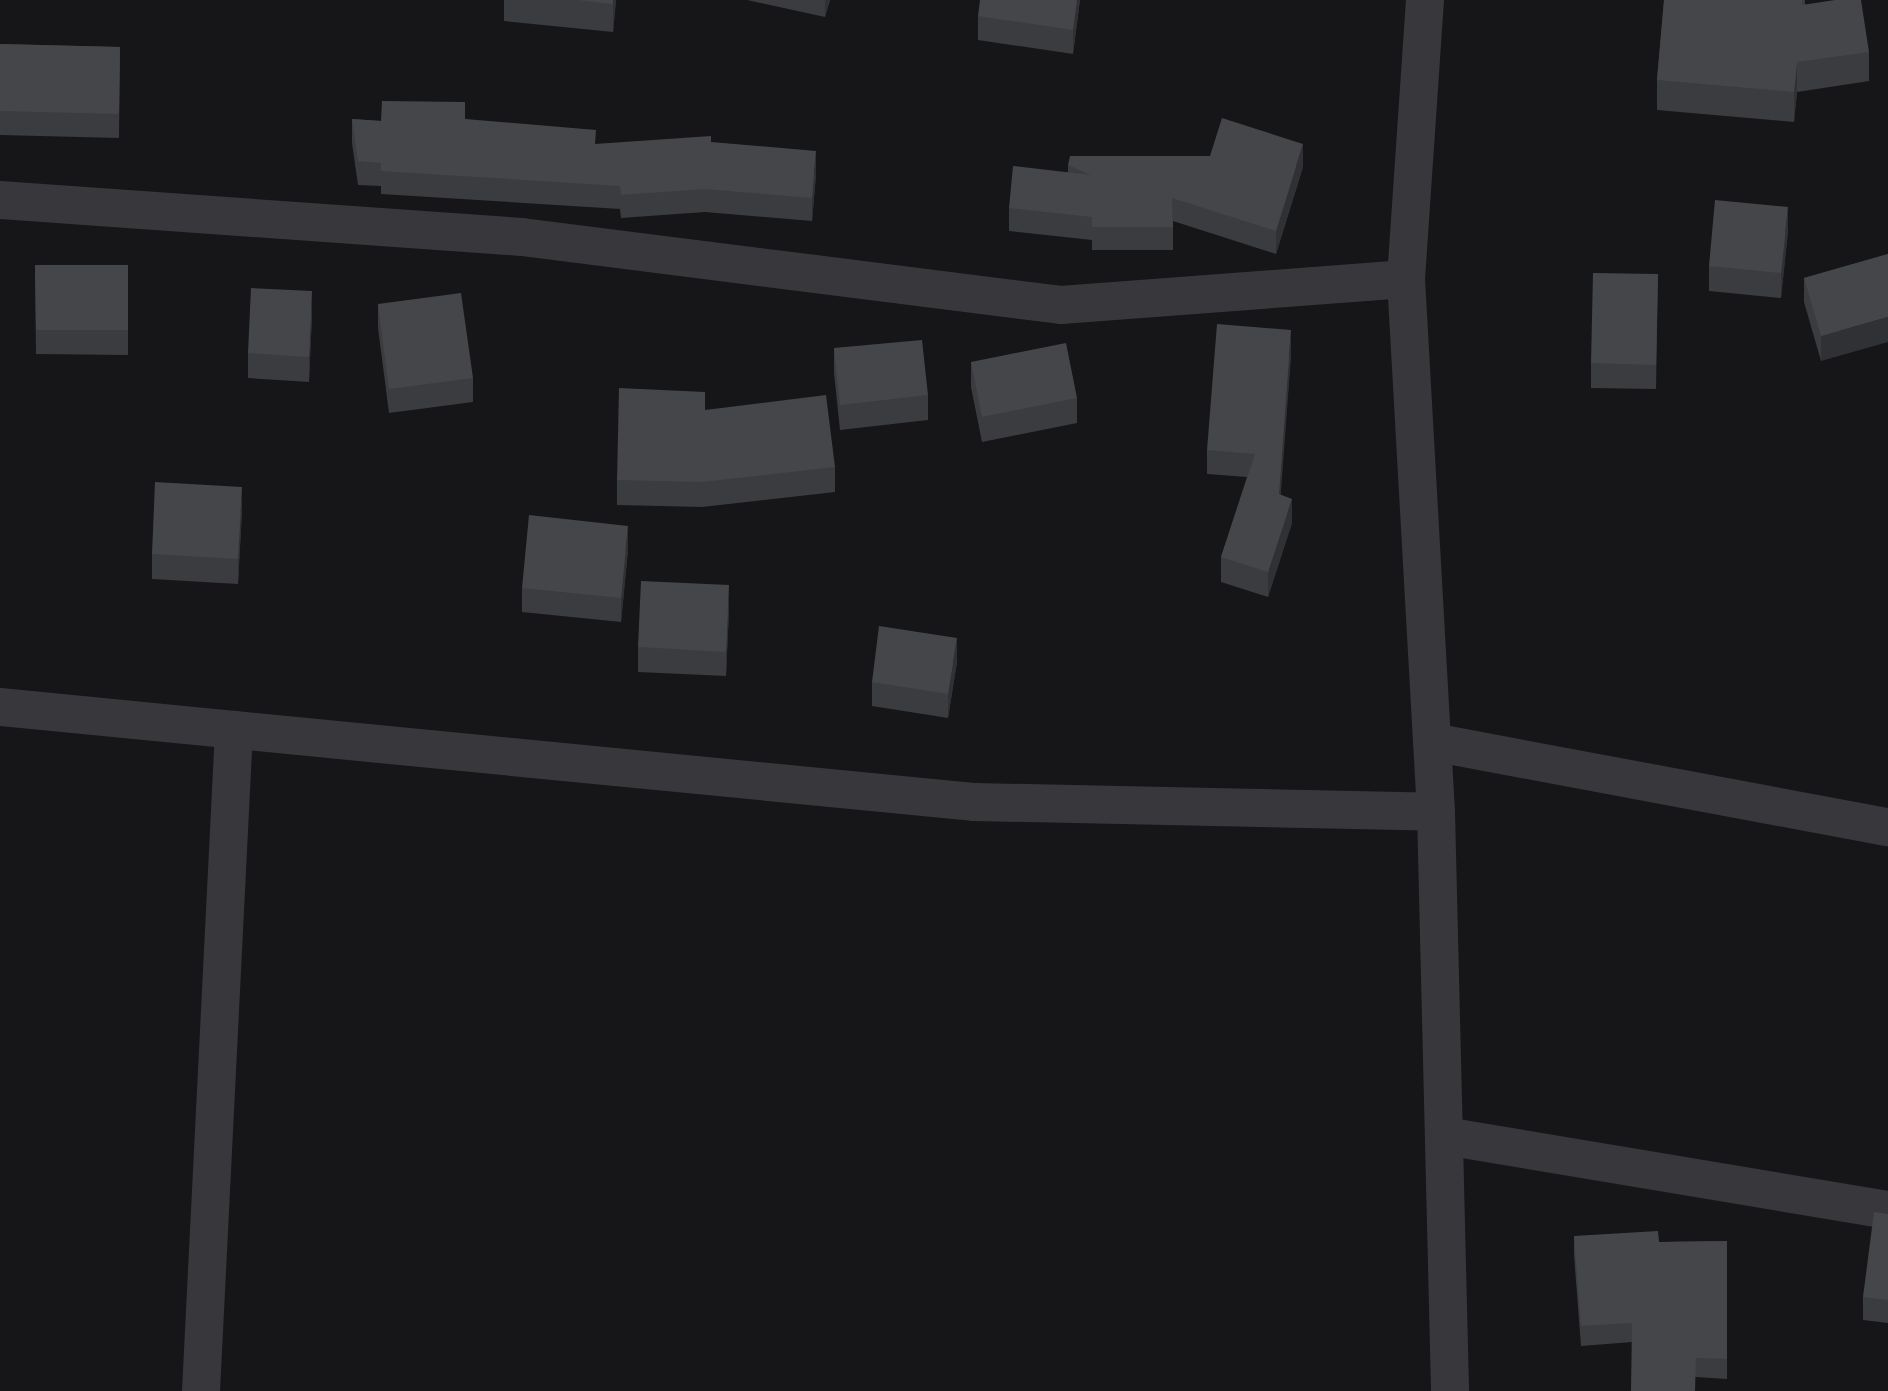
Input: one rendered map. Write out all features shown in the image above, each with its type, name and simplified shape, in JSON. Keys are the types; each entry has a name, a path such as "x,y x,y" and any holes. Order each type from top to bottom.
{"street":[{"path":"1425,0 1406,279 1436,813 1446,1136 1450,1391"},
{"path":"0,200 522,237 1061,305 1406,279"},
{"path":"0,707 975,802 1436,813"},
{"path":"201,1391 234,730"},
{"path":"1432,742 1888,827"},
{"path":"1446,1136 1888,1210"}],"building":[{"path":"578,0 613,0 613,4"},
{"path":"980,0 1077,0 1073,30 978,16"},
{"path":"1664,0 1802,0 1802,5 1835,0 1861,0 1869,52 1797,62 1794,92 1657,80"},
{"path":"0,44 120,47 119,114 0,111"},
{"path":"382,101 465,102 465,119 596,130 595,144 711,136 711,142 816,151 812,198 705,189 621,195 620,186 381,171 381,163 358,161 352,119 381,121"},
{"path":"1222,118 1303,144 1276,231 1172,198 1173,227 1092,227 1092,217 1009,208 1013,166 1091,175 1068,165 1070,156 1210,156"},
{"path":"1715,200 1788,207 1781,273 1709,266"},
{"path":"1888,254 1888,317 1821,336 1804,278"},
{"path":"35,265 128,265 128,330 36,330"},
{"path":"1593,273 1658,274 1656,365 1591,363"},
{"path":"251,288 312,291 309,357 248,353"},
{"path":"461,293 473,378 389,389 378,304"},
{"path":"1217,324 1291,330 1279,494 1292,499 1268,572 1221,557 1255,454 1207,450"},
{"path":"922,340 928,395 840,405 834,348"},
{"path":"1066,343 1077,398 982,417 971,362"},
{"path":"619,388 705,392 705,410 826,395 835,467 702,482 617,480"},
{"path":"155,482 242,487 238,559 152,554"},
{"path":"529,515 628,526 621,598 522,588"},
{"path":"641,581 729,585 726,652 638,647"},
{"path":"879,626 957,638 948,694 872,682"},
{"path":"1874,1212 1888,1214 1888,1300 1863,1297"},
{"path":"1658,1231 1659,1242 1727,1241 1727,1359 1696,1358 1695,1391 1631,1391 1632,1323 1581,1326 1574,1236"}]}
